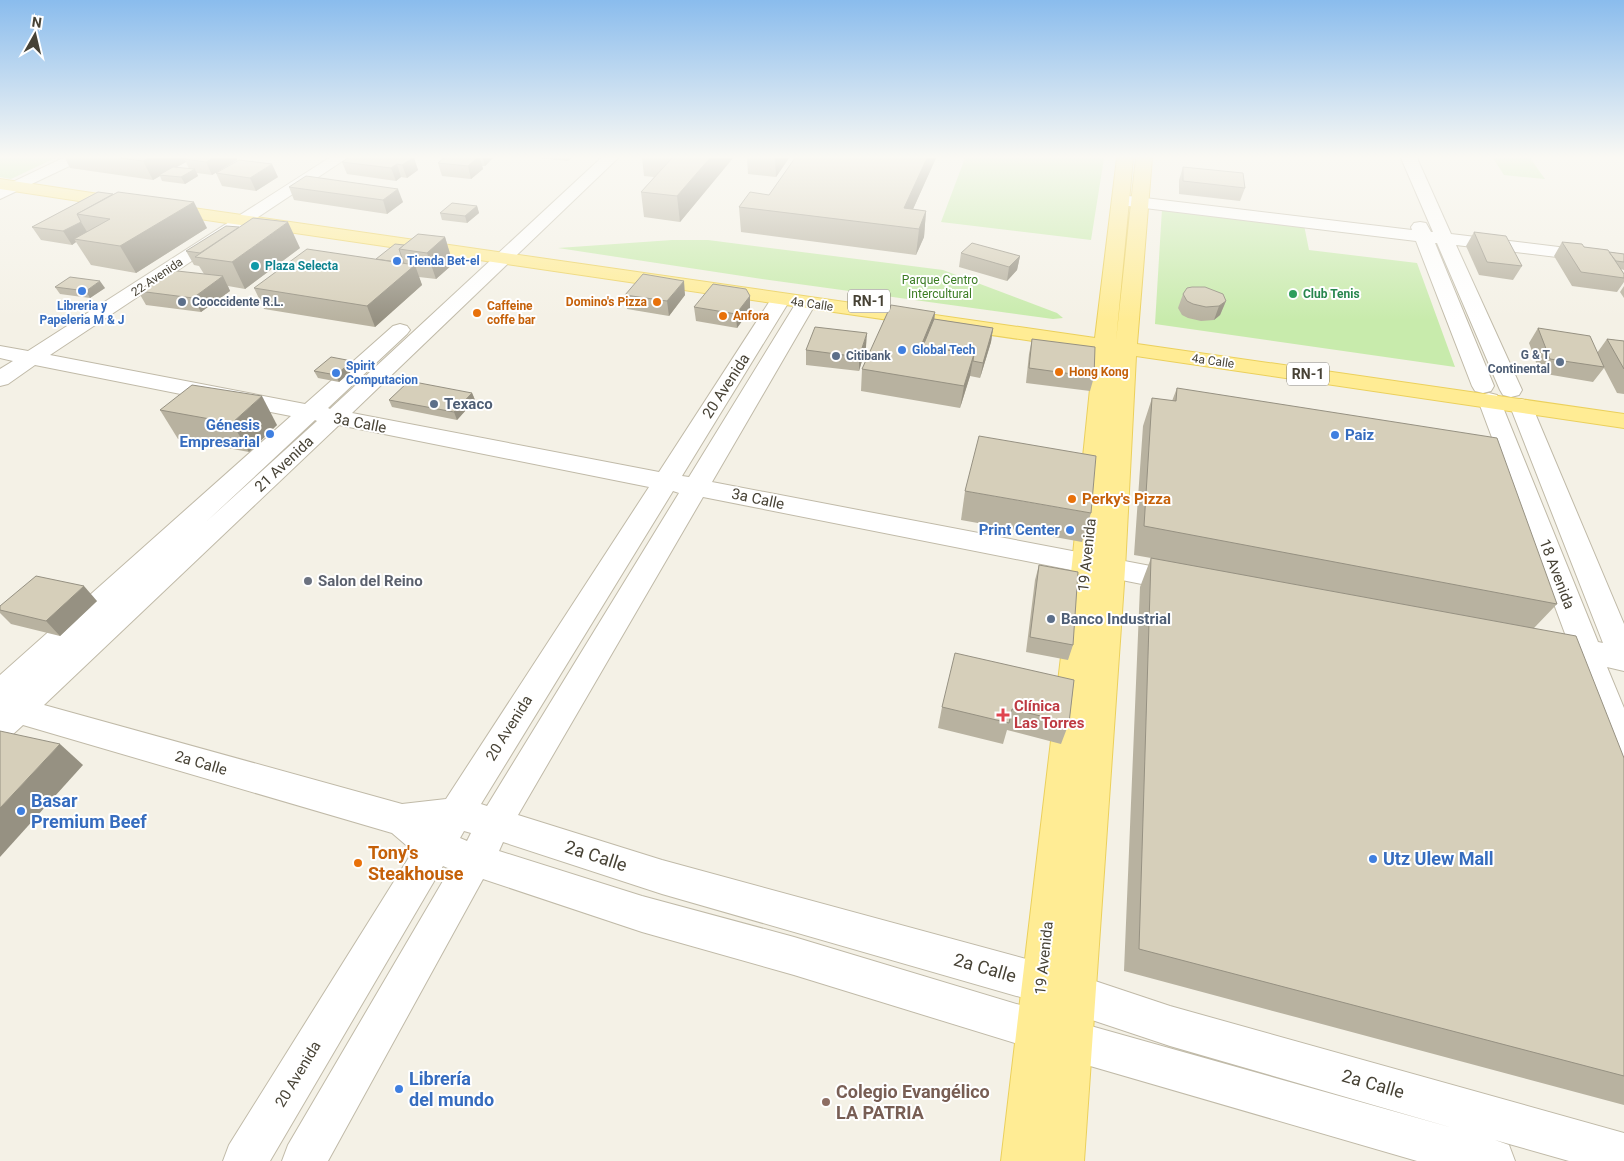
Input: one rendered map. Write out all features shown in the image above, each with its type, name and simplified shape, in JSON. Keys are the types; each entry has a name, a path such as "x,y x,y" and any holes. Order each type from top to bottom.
{"main road":[{"name":"4a Calle","path":"220,212 803,292 1116,341 1501,395 1624,406"},
{"name":"19 Avenida","path":"1062,1161 1073,1041 1058,989 1099,567 1116,341 1120,212"},
{"name":"19 Avenida","path":"1116,341 1138,212"},
{"name":"4a Calle","path":"498,250 793,301 1116,341"},
{"name":"4a Calle","path":"1501,395 1624,421"},
{"name":"19 Avenida","path":"1023,1161 1036,1030 1058,989"}],"street":[{"name":"22 Avenida","path":"0,379 245,212"},
{"name":"22 Avenida","path":"3,355 246,212"},
{"path":"520,221 530,212"},
{"name":"21 Avenida","path":"4,709 498,250 544,212"},
{"path":"1245,212 1433,234 1624,253"},
{"name":"18 Avenida","path":"1421,212 1433,234 1613,663 1624,748"},
{"name":"18 Avenida","path":"1426,212 1433,234 1613,663"},
{"path":"1433,234 1624,260"},
{"name":"20 Avenida","path":"245,1161 435,847 664,481 726,388 793,301"},
{"name":"20 Avenida","path":"304,1161 475,860 697,486 793,301"},
{"name":"3a Calle","path":"3,355 31,358 697,486 882,526 1208,587"},
{"path":"1516,645 1613,663"},
{"name":"2a Calle","path":"4,709 402,820 456,813 496,824 662,877 1058,989 1170,1026 1624,1155"},
{"name":"2a Calle","path":"402,820 435,847 642,914 794,956 1073,1041 1493,1161"}],"green space":[{"path":"945,212 1095,212 1091,240 941,222"},
{"name":"Club Tenis","path":"1162,212 1190,212 1304,225 1309,250 1417,263 1455,367 1155,324"},
{"name":"Parque Centro Intercultural","path":"672,240 708,240 943,270 1057,313 1063,318 1053,319 762,279 558,248"}],"building":[{"path":"60,212 80,212 77,214 81,222 63,231 32,227"},
{"path":"80,212 177,212 120,246 74,239 110,219 77,214"},
{"path":"441,212 470,212 465,216"},
{"path":"781,212 926,212 919,229"},
{"path":"253,218 288,222 232,262 195,257"},
{"path":"226,226 239,227 200,253 186,251"},
{"path":"1474,232 1506,236 1522,266 1487,262"},
{"path":"418,234 445,237 427,253 399,249"},
{"path":"1562,242 1608,250 1624,274 1624,278 1581,272"},
{"path":"972,243 1020,256 1009,267 961,253"},
{"path":"395,244 404,245 399,249 402,258 397,262 376,259"},
{"path":"307,249 415,265 367,306 254,288"},
{"path":"1609,252 1624,254 1624,262 1616,261"},
{"path":"168,270 223,276 193,298 138,291"},
{"path":"643,274 684,281 667,301 625,295"},
{"path":"70,277 100,281 86,291 55,287"},
{"path":"713,284 746,289 750,296 736,314 694,307"},
{"path":"1205,287 1223,294 1226,301 1219,306 1206,307 1193,304 1187,301 1183,294 1187,288"},
{"path":"891,305 935,312 921,346 974,354 964,386 862,369"},
{"path":"934,319 993,328 983,363 973,361 974,354 923,346"},
{"path":"815,327 867,333 859,357 806,350"},
{"path":"1538,328 1590,336 1604,367 1550,359"},
{"path":"1032,339 1095,347 1094,377 1029,368"},
{"path":"1607,339 1624,341 1624,369"},
{"path":"331,357 352,361 336,375 314,371"},
{"path":"409,381 472,393 454,412 389,400"},
{"path":"192,385 262,396 232,423 160,410"},
{"path":"1177,388 1497,438 1557,604 1144,526 1152,398 1176,401"},
{"path":"979,436 1096,456 1091,513 965,491"},
{"name":"Utz Ulew Mall","path":"1151,558 1576,636 1624,758 1624,1076 1139,949"},
{"name":"Banco Industrial","path":"1039,565 1078,572 1073,645 1030,637"},
{"path":"36,576 84,586 46,621 0,610 0,606"},
{"path":"955,653 1074,680 1069,723 1012,709 1009,723 942,707"},
{"path":"0,731 60,744 0,808"}],"place":[{"name":"Tienda Bet-el","path":"397,261"},
{"name":"Plaza Selecta","path":"255,266"},
{"name":"Libreria y Papeleria M & J","path":"82,291"},
{"name":"Club Tenis","path":"1293,294"},
{"name":"Cooccidente R.L.","path":"182,302"},
{"name":"Domino's Pizza","path":"657,302"},
{"name":"Caffeine coffe bar","path":"477,313"},
{"name":"Anfora","path":"723,316"},
{"name":"Global Tech","path":"902,350"},
{"name":"Citibank","path":"836,356"},
{"name":"G & T Continental","path":"1560,362"},
{"name":"Hong Kong","path":"1059,372"},
{"name":"Spirit Computacion","path":"336,373"},
{"name":"Texaco","path":"434,404"},
{"name":"Génesis Empresarial","path":"270,434"},
{"name":"Paiz","path":"1335,435"},
{"name":"Perky's Pizza","path":"1072,499"},
{"name":"Print Center","path":"1070,530"},
{"name":"Salon del Reino","path":"308,581"},
{"name":"Banco Industrial","path":"1051,619"},
{"name":"Clínica Las Torres","path":"1003,715"},
{"name":"Basar Premium Beef","path":"21,811"},
{"name":"Utz Ulew Mall","path":"1373,859"},
{"name":"Tony's Steakhouse","path":"358,863"},
{"name":"Librería del mundo","path":"399,1089"},
{"name":"Colegio Evangélico LA PATRIA","path":"826,1102"}]}
